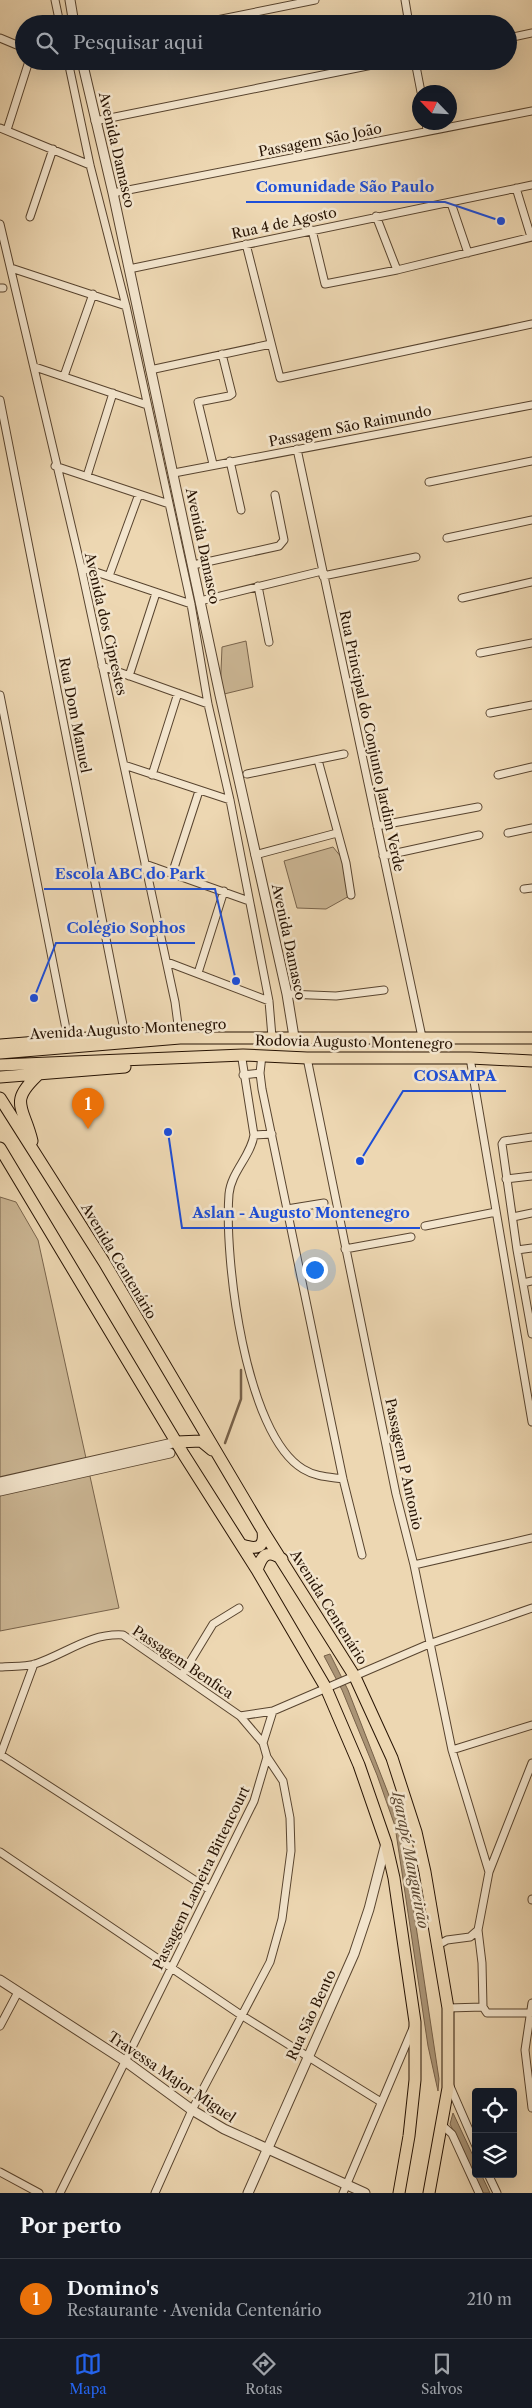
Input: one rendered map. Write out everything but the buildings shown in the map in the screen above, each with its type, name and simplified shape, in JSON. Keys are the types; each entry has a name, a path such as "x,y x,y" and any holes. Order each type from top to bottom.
{"main road":[{"name":"Rodovia Augusto Montenegro","path":"0,1040 39,1036 56,1040 179,1032 243,1031 258,1038 532,1038"},
{"name":"Avenida Augusto Montenegro","path":"0,1052 180,1038 258,1038"},
{"path":"0,1044 56,1040"},
{"path":"0,1066 213,1056 242,1057"},
{"name":"Rodovia Augusto Montenegro","path":"0,1077 130,1066 226,1062 242,1057 262,1056 532,1060"},
{"path":"0,1072 35,1074"},
{"path":"35,1074 23,1091 19,1105 35,1152"},
{"name":"Avenida Centenário","path":"0,1098 104,1262 226,1470 353,1678 392,1758 414,1825 426,1872 448,2008 448,2082 429,2193"},
{"path":"0,1148 184,1455 242,1545 329,1688 359,1765 386,1843 404,1940 415,2022 415,2080 409,2136 399,2193"},
{"path":"177,1442 201,1441 207,1444 226,1470"},
{"path":"170,1453 178,1452 184,1455"},
{"path":"242,1545 251,1548 261,1545 264,1540 263,1531"},
{"path":"257,1570 264,1556 268,1554 274,1554 282,1559"}],"street":[{"path":"55,0 58,15"},
{"path":"70,0 72,15"},
{"path":"241,15 315,0"},
{"path":"405,0 408,15"},
{"path":"517,36 532,33"},
{"path":"0,38 15,44"},
{"path":"26,70 4,129 90,166"},
{"name":"Avenida Damasco","path":"70,70 90,166 126,306 191,604 208,704 230,800 269,1001 272,1037"},
{"name":"Avenida Damasco","path":"84,70 113,193 200,602 287,994 294,1037"},
{"path":"95,121 347,70"},
{"path":"417,70 420,85"},
{"name":"Passagem São João","path":"113,193 532,111"},
{"path":"30,217 53,150"},
{"name":"Rua 4 de Agosto","path":"129,269 532,185"},
{"path":"312,230 325,284 397,270 532,237 516,188"},
{"path":"451,203 468,253"},
{"path":"376,216 397,270"},
{"name":"Avenida dos Ciprestes","path":"0,224 35,367 55,466 80,567 124,765 167,962 179,1032"},
{"path":"246,244 280,378 532,324"},
{"path":"11,268 126,306"},
{"path":"64,376 92,294"},
{"path":"150,370 271,344"},
{"path":"213,464 198,404 199,401 232,394 222,354"},
{"path":"35,367 147,405"},
{"path":"87,476 113,393"},
{"name":"Rua Dom Manuel","path":"0,400 125,1035"},
{"name":"Passagem São Raimundo","path":"174,474 213,464 532,405"},
{"name":"Rua Principal do Conjunto Jardim Verde","path":"297,449 422,1038"},
{"path":"230,461 241,510"},
{"path":"429,482 532,461"},
{"path":"55,466 169,504"},
{"path":"109,576 139,494"},
{"path":"193,565 279,546 284,540 274,494"},
{"path":"447,538 532,520"},
{"path":"200,602 258,586 416,557"},
{"path":"80,567 191,604"},
{"path":"462,598 532,582"},
{"path":"258,586 269,642"},
{"path":"129,676 156,592"},
{"path":"480,653 532,643"},
{"path":"102,666 208,704"},
{"path":"152,775 178,693"},
{"path":"0,695 68,1039"},
{"path":"490,713 532,705"},
{"path":"247,774 344,754"},
{"path":"318,760 346,863 350,896"},
{"path":"124,765 230,800"},
{"path":"498,775 532,767"},
{"path":"172,874 199,791"},
{"path":"377,826 478,808"},
{"path":"508,833 532,828"},
{"path":"255,855 337,833"},
{"path":"384,856 479,835"},
{"path":"145,864 224,891 249,902"},
{"path":"524,889 532,888"},
{"path":"198,973 224,891"},
{"path":"167,962 269,1001"},
{"path":"287,994 336,996 384,990"},
{"path":"262,1056 260,1073 272,1134 344,1478 362,1555"},
{"path":"242,1057 243,1076 254,1135 253,1145 234,1177 229,1193 231,1278 242,1339 256,1395 266,1422 290,1458 302,1469 318,1476 344,1478"},
{"name":"Passagem P Antonio","path":"307,1058 396,1494 414,1565 452,1750 489,1872"},
{"path":"470,1058 532,1422"},
{"path":"243,1076 260,1073"},
{"path":"254,1135 272,1134"},
{"path":"532,1138 503,1142 506,1179 532,1334"},
{"path":"506,1179 532,1176"},
{"path":"287,1208 324,1203"},
{"path":"425,1226 496,1212"},
{"path":"512,1216 532,1212"},
{"path":"345,1249 410,1237"},
{"path":"517,1250 532,1248"},
{"path":"523,1283 532,1281"},
{"path":"0,1482 177,1442"},
{"path":"0,1491 170,1453"},
{"path":"414,1565 532,1538"},
{"path":"182,1675 213,1624 239,1608"},
{"path":"155,2193 192,2110 270,1962 282,1919 291,1851 288,1801 283,1781 267,1757 263,1743 273,1711 429,1644 532,1608"},
{"name":"Passagem Benfica","path":"0,1667 34,1664 93,1638 108,1634 123,1636 240,1716 263,1743"},
{"path":"34,1664 0,1756 210,1890"},
{"name":"Passagem Benfica","path":"240,1716 273,1711"},
{"path":"452,1750 532,1725"},
{"name":"Passagem Lameira Bittencourt","path":"60,2193 254,1801 267,1757"},
{"path":"530,2013 487,2013 483,2008 482,1963 478,1930 489,1872 532,1763"},
{"name":"Rua São Bento","path":"248,2193 306,2057 354,1954 369,1909 386,1843"},
{"path":"0,1852 241,2015 381,2102"},
{"path":"438,1945 447,1940 470,1937 478,1930"},
{"name":"Travessa Major Miguel","path":"0,1980 125,2061 192,2110 224,2129 344,2189 365,2193"},
{"path":"0,2026 18,1992"},
{"path":"532,2003 525,2050 532,2108"},
{"path":"448,2008 483,2008"},
{"path":"344,2189 415,2022"},
{"path":"448,2082 472,2137"},
{"path":"442,2125 452,2134 479,2193"},
{"path":"0,2172 39,2193"},
{"path":"490,2178 497,2193"}],"shaded area":[{"path":"246,641 253,687 220,695 222,647"},
{"path":"333,847 346,863 351,895 326,909 297,908 284,861"},
{"path":"0,1197 16,1202 38,1240 119,1608 0,1631"},
{"path":"330,1654 348,1690 397,1816 410,1886 439,2079 438,2091 428,2046 395,1826 377,1775 342,1690 324,1656"},
{"path":"453,2113 472,2153 472,2170 450,2124"},
{"path":"476,2178 483,2178 490,2193 483,2193"}],"waterway":[{"path":"225,1443 241,1399 241,1370"}],"place":[{"name":"Comunidade São Paulo","path":"501,221"},
{"name":"Escola ABC do Park","path":"236,981"},
{"name":"Colégio Sophos","path":"34,998"},
{"name":"Domino's","path":"88,1129"},
{"name":"Aslan - Augusto Montenegro","path":"168,1132"},
{"name":"COSAMPA","path":"360,1161"}],"water label":[{"name":"Igarapé Mangueirão","path":"411,1860"}]}
